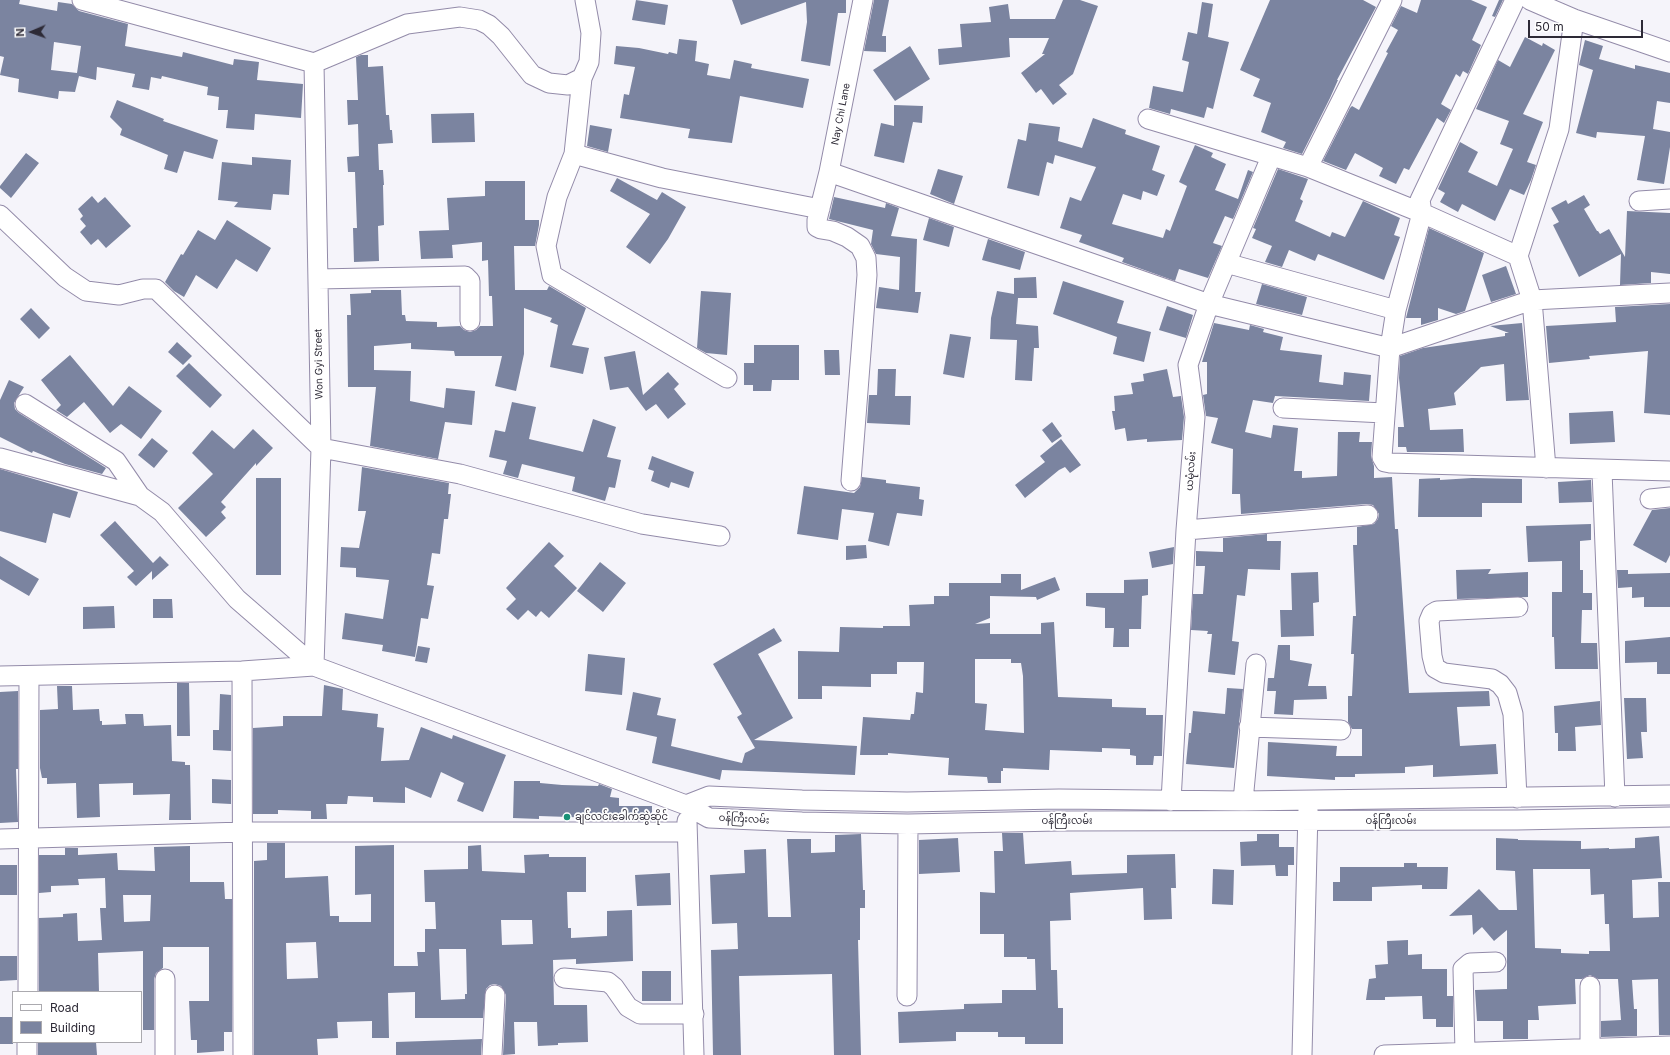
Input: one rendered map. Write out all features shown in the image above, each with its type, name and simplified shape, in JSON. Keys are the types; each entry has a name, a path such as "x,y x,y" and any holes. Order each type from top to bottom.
{"street":[{"path":"82,0 104,2 314,63 407,24 460,17 479,20 489,25 532,75 543,81 568,85 582,78"},
{"path":"585,0 591,33 589,62 582,78 574,154 558,197 546,246 552,275 727,378"},
{"name":"Nay Chi Lane","path":"819,218 863,0"},
{"path":"1308,167 1392,0"},
{"path":"1516,0 1420,200 1422,213 1396,310 1390,348 1384,412 1382,457 1385,462 1602,471 1670,471"},
{"path":"1530,0 1574,19 1670,52"},
{"path":"1546,468 1532,300 1518,256 1559,129 1574,19"},
{"name":"Won Gyi Street","path":"314,63 320,448 314,666"},
{"path":"1148,119 1308,167 1422,213 1518,256"},
{"path":"574,154 819,218 860,246 866,258 867,275 851,481"},
{"name":"ယမုံလမ်း","path":"1171,801 1186,530 1195,417 1188,365 1209,304 1271,157"},
{"path":"829,172 1209,304 1390,348 1532,300 1670,293"},
{"path":"1639,201 1670,199"},
{"path":"0,215 65,277 86,291 119,296 143,289 156,289 320,448 460,474 642,524 720,536"},
{"path":"1226,262 1396,310"},
{"path":"318,279 465,276 470,280 470,321"},
{"path":"25,404 116,461 140,496 162,512 237,598 314,666"},
{"path":"1283,408 1384,412"},
{"path":"0,458 140,496"},
{"path":"1602,471 1615,797"},
{"path":"1650,498 1670,496"},
{"path":"1186,530 1368,515"},
{"path":"1517,798 1513,714 1507,693 1500,684 1492,679 1444,673 1435,668 1432,656 1429,621 1432,614 1437,611 1518,607"},
{"path":"1243,801 1256,664"},
{"path":"0,676 242,671 314,666"},
{"name":"ဝန်ကြီးလမ်း","path":"314,666 686,805 709,818 908,824 1059,821 1307,822 1670,817"},
{"path":"242,671 244,1055"},
{"path":"28,991 29,676"},
{"path":"1250,727 1341,730"},
{"path":"694,1055 694,1014 686,805 709,796 907,802 1059,800 1243,801 1615,797 1670,795"},
{"path":"1302,1055 1308,800"},
{"path":"907,996 908,824"},
{"path":"0,839 244,832 687,832"},
{"path":"1465,1052 1463,969 1470,963 1496,962"},
{"path":"564,978 608,982 614,987 628,1006 640,1014 694,1014"},
{"path":"165,1055 166,979"},
{"path":"1590,986 1590,1048"},
{"path":"492,1055 495,995"},
{"path":"27,1043 27,1055"},
{"path":"1384,1055 1670,1046"}],"building":[{"path":"0,0 20,0 19,4 57,11 58,2 72,4 79,11 128,24 125,46 182,57 183,52 233,65 234,59 259,62 257,80 303,84 301,118 255,114 254,130 226,128 228,110 218,110 219,97 207,95 208,87 162,76 161,79 151,77 149,90 132,87 135,74 97,67 96,80 79,76 75,92 59,91 58,99 18,92 19,79 0,75 4,57 0,56","holes":["54,42 81,46 77,73 51,70"]},
{"path":"636,0 668,5 665,25 632,20"},
{"path":"732,0 846,0 846,13 838,13 830,66 801,61 807,22 806,2 741,25"},
{"path":"874,0 889,0 882,36 886,36 886,52 864,51"},
{"path":"1063,0 1080,0 1098,6 1073,74 1059,85 1067,94 1053,105 1041,89 1036,93 1021,73 1045,54 1042,54 1049,38 1009,38 1010,57 939,65 938,49 962,47 960,24 991,22 989,7 1008,4 1010,19 1055,19"},
{"path":"1270,0 1363,0 1376,7 1337,80 1330,98 1302,154 1283,148 1286,142 1261,132 1271,103 1253,96 1260,79 1240,70"},
{"path":"1421,0 1471,0 1487,7 1472,40 1481,45 1468,74 1463,71 1460,77 1456,74 1441,104 1451,110 1444,123 1437,118 1409,170 1404,168 1396,184 1379,176 1383,168 1355,153 1346,170 1323,161 1350,108 1352,106 1359,110 1388,53 1386,52 1398,30 1391,26 1401,6 1417,13"},
{"path":"1499,0 1503,0 1495,17 1492,16"},
{"path":"1202,2 1213,4 1208,37 1229,42 1213,109 1207,107 1204,118 1171,109 1170,114 1149,108 1153,86 1183,92 1189,62 1182,60 1188,32 1197,34"},
{"path":"1525,37 1542,46 1543,43 1555,50 1523,114 1543,122 1527,162 1536,165 1531,180 1524,195 1510,189 1495,221 1462,204 1458,212 1440,202 1445,193 1438,189 1460,142 1478,152 1468,172 1497,186 1513,149 1500,144 1509,121 1476,109 1498,60 1510,67"},
{"path":"679,39 697,41 695,61 709,64 707,75 730,79 734,60 752,64 751,68 809,79 803,108 740,96 732,143 688,138 690,129 620,118 624,94 629,95 635,67 614,64 616,46 677,54"},
{"path":"1585,40 1603,46 1599,59 1635,69 1635,65 1670,73 1670,103 1657,101 1653,129 1670,132 1670,147 1664,184 1637,180 1645,136 1597,132 1596,138 1576,133 1593,70 1579,65"},
{"path":"910,46 930,79 895,101 873,70"},
{"path":"368,55 368,67 383,66 386,115 389,115 393,143 378,144 379,170 383,170 384,185 384,225 378,226 379,261 354,262 353,228 357,228 355,172 348,172 347,157 359,156 358,124 348,125 347,100 358,100 356,57"},
{"path":"117,100 164,119 163,121 218,140 213,159 184,151 177,173 164,169 168,155 120,135 122,129 110,117"},
{"path":"894,105 923,106 922,123 913,122 904,163 874,156 881,123 894,126"},
{"path":"474,113 475,142 432,143 431,114"},
{"path":"1093,118 1126,130 1125,134 1160,146 1152,170 1165,175 1157,196 1143,191 1141,200 1123,194 1112,224 1163,238 1166,229 1170,231 1187,186 1179,182 1195,145 1213,153 1211,157 1226,164 1215,190 1238,199 1248,170 1253,172 1233,219 1225,216 1213,243 1222,246 1208,278 1179,269 1175,281 1122,262 1124,258 1079,242 1082,235 1060,228 1070,197 1081,201 1096,167 1055,155 1053,164 1047,162 1039,196 1007,188 1018,139 1026,141 1029,123 1060,127 1058,141 1082,148"},
{"path":"590,125 612,129 608,152 587,146"},
{"path":"26,153 39,163 11,198 0,188 0,186"},
{"path":"252,157 291,160 289,195 273,194 271,210 234,207 238,202 218,200 222,162 252,165"},
{"path":"938,169 963,176 954,204 930,194"},
{"path":"1278,169 1308,179 1300,199 1303,201 1295,221 1330,237 1332,232 1345,237 1363,201 1400,218 1394,235 1400,237 1384,280 1318,254 1315,261 1289,250 1282,267 1265,262 1272,246 1252,238 1256,229 1253,228"},
{"path":"617,178 657,200 662,192 686,207 668,239 650,264 626,247 650,214 610,191"},
{"path":"485,181 525,181 525,220 539,220 539,225 535,246 514,246 515,290 547,290 549,286 586,308 572,345 589,348 583,374 550,367 558,325 550,322 552,318 524,308 524,354 516,391 495,386 502,356 455,356 454,351 411,349 411,343 374,346 374,370 411,371 410,401 444,408 446,388 475,391 472,425 445,422 438,459 370,446 376,387 348,387 347,315 351,315 350,294 371,293 371,290 401,290 402,315 405,315 406,321 437,322 437,327 460,326 464,330 470,332 476,330 480,326 493,326 492,296 489,296 488,260 482,261 482,242 452,245 453,258 421,259 419,231 449,230 447,198 485,196"},
{"path":"1584,195 1590,205 1584,209 1597,231 1600,234 1609,229 1625,257 1627,211 1670,213 1670,274 1651,272 1651,283 1620,285 1621,254 1579,277 1553,225 1559,222 1551,208 1566,200 1568,204"},
{"path":"92,196 98,203 105,197 131,226 106,248 98,239 91,245 80,232 86,226 80,219 83,216 78,209"},
{"path":"834,197 885,208 886,203 899,208 891,236 917,239 915,292 921,292 918,313 876,308 879,287 899,290 900,257 876,254 871,244 873,230 829,219"},
{"path":"929,218 954,227 949,247 923,240"},
{"path":"227,220 271,248 257,272 236,259 217,289 196,275 184,297 174,291 165,282 181,254 183,255 198,230 215,240"},
{"path":"1429,228 1484,253 1465,311 1456,314 1438,308 1438,320 1421,325 1421,318 1406,318"},
{"path":"988,239 1025,252 1020,270 982,260"},
{"path":"1506,266 1516,294 1491,302 1482,275"},
{"path":"1036,277 1037,298 1018,298 1016,324 1038,326 1039,348 1034,348 1032,381 1015,380 1017,340 990,339 991,318 997,291 1014,294 1014,278"},
{"path":"1063,281 1124,301 1117,323 1151,332 1144,362 1113,354 1117,337 1053,314"},
{"path":"1262,284 1307,297 1302,315 1256,304"},
{"path":"701,291 731,293 727,355 706,353 697,348"},
{"path":"1670,304 1670,415 1644,413 1648,351 1589,356 1590,359 1549,363 1546,326 1616,322 1615,307"},
{"path":"1167,306 1193,315 1186,338 1159,330"},
{"path":"31,308 50,328 39,339 20,319"},
{"path":"1214,323 1249,330 1250,325 1264,329 1263,332 1283,337 1280,350 1322,355 1319,382 1343,385 1344,372 1371,375 1369,401 1275,396 1273,403 1253,400 1245,432 1271,438 1273,425 1298,428 1294,471 1302,471 1302,478 1337,476 1338,432 1360,432 1359,442 1372,442 1371,456 1374,466 1374,478 1392,477 1395,529 1398,529 1409,693 1489,691 1490,706 1457,707 1460,746 1496,744 1498,774 1433,777 1433,765 1405,767 1405,773 1355,774 1355,777 1335,777 1335,780 1267,776 1268,742 1337,746 1336,756 1362,756 1362,729 1352,729 1348,722 1348,696 1352,696 1354,654 1351,654 1353,616 1356,616 1353,545 1357,545 1357,527 1374,524 1378,519 1379,514 1373,505 1367,504 1241,514 1240,494 1232,494 1233,449 1211,443 1218,418 1206,416 1203,395 1207,394 1207,362 1202,362"},
{"path":"1522,323 1529,400 1506,401 1504,364 1481,367 1454,393 1456,405 1428,409 1430,430 1463,429 1464,452 1407,452 1406,447 1398,447 1398,427 1404,427 1399,378 1400,356 1423,348 1505,336 1505,333 1509,333 1490,326"},
{"path":"950,334 971,337 964,378 943,374"},
{"path":"177,342 192,356 183,365 168,352"},
{"path":"754,345 799,345 799,380 772,380 771,391 753,391 753,385 744,385 744,363 754,363"},
{"path":"824,350 839,350 840,375 825,375"},
{"path":"635,351 643,395 668,372 679,384 674,389 686,404 668,419 656,404 646,411 628,387 610,390 604,357"},
{"path":"70,355 113,406 129,386 162,411 141,439 121,424 110,433 84,402 67,417 56,410 61,405 41,380"},
{"path":"189,363 222,395 210,408 176,376"},
{"path":"878,369 896,369 895,396 911,396 910,425 867,423 869,395 877,395"},
{"path":"1167,369 1173,397 1181,396 1184,417 1182,440 1147,442 1147,439 1127,441 1125,428 1115,430 1112,411 1115,411 1114,396 1133,394 1131,383 1144,381 1143,374"},
{"path":"9,380 24,387 14,403 15,409 106,468 102,474 65,464 33,451 32,453 0,437 0,400"},
{"path":"512,402 536,407 529,439 583,452 593,419 616,427 607,457 621,460 615,488 609,487 605,501 572,491 575,477 522,464 518,478 503,474 507,461 489,457 495,430 505,432"},
{"path":"1613,411 1615,442 1570,444 1569,413"},
{"path":"1052,422 1062,436 1052,443 1042,430"},
{"path":"253,429 273,448 256,466 256,463 221,502 226,507 221,512 226,518 206,537 178,508 213,474 192,453 212,430 234,449"},
{"path":"152,438 168,451 154,468 138,455"},
{"path":"1061,439 1081,465 1070,473 1065,467 1059,470 1025,498 1015,485 1045,462 1040,456"},
{"path":"652,456 694,472 689,488 671,482 669,488 651,481 654,471 648,469"},
{"path":"362,467 449,483 448,494 451,494 448,519 444,519 440,554 432,553 427,585 434,586 428,619 421,618 415,657 382,651 383,645 342,639 345,613 383,619 389,580 356,577 356,568 340,567 341,547 359,548 366,511 358,511"},
{"path":"0,469 78,492 70,518 53,513 46,543 0,531"},
{"path":"862,477 886,480 886,483 920,487 919,499 924,500 922,516 897,513 889,546 868,541 874,513 842,509 838,540 797,534 804,486 854,493 860,487"},
{"path":"256,478 281,478 281,575 256,575"},
{"path":"1440,478 1440,480 1472,478 1522,479 1522,503 1482,503 1482,517 1418,517 1419,479"},
{"path":"1591,480 1592,502 1559,503 1558,482"},
{"path":"1670,508 1670,555 1666,563 1633,545 1652,510"},
{"path":"115,521 153,563 160,556 169,565 152,580 152,571 136,586 127,577 134,571 100,535"},
{"path":"1591,524 1591,540 1580,541 1580,570 1583,570 1583,593 1592,593 1592,610 1582,610 1581,643 1597,643 1598,669 1555,669 1554,637 1552,637 1552,592 1562,592 1562,561 1528,562 1526,526"},
{"path":"1267,534 1267,541 1281,541 1280,570 1248,569 1245,596 1237,595 1232,641 1239,642 1235,675 1208,672 1212,634 1207,634 1208,631 1191,630 1193,594 1203,594 1205,566 1196,566 1196,551 1223,552 1223,538"},
{"path":"549,542 564,556 554,566 577,588 549,618 541,611 536,617 528,610 518,620 506,609 516,599 506,588"},
{"path":"866,545 867,558 846,560 846,546"},
{"path":"1174,547 1173,564 1152,568 1149,552"},
{"path":"0,556 39,579 29,596 0,579"},
{"path":"600,562 626,583 603,612 577,591"},
{"path":"1491,569 1488,574 1528,572 1528,597 1457,599 1456,570"},
{"path":"1617,570 1628,570 1628,574 1670,573 1670,607 1644,607 1644,597 1632,598 1632,587 1618,588"},
{"path":"1318,572 1319,602 1313,603 1314,636 1281,637 1280,610 1292,610 1291,573"},
{"path":"1001,574 1021,574 1021,590 1055,577 1060,590 1037,600 1036,597 990,596 990,618 975,624 990,623 990,634 1041,634 1041,623 1054,622 1058,697 1112,699 1112,707 1146,708 1146,715 1163,715 1162,756 1154,756 1153,765 1136,765 1136,756 1130,755 1130,749 1102,748 1102,752 1050,750 1049,770 1003,768 1003,771 1001,771 1001,783 988,783 987,777 948,775 949,758 888,753 888,755 860,755 863,717 910,720 911,714 914,714 916,692 923,693 924,662 897,662 897,674 871,674 871,687 822,686 822,699 798,699 798,651 839,652 840,627 883,628 883,626 910,626 909,605 934,604 934,596 949,596 949,583 1001,583","holes":["975,659 1011,659 1011,663 1021,663 1023,676 1024,733 985,730 987,704 975,703"]},
{"path":"1148,579 1148,595 1142,596 1141,629 1129,629 1129,647 1113,647 1114,628 1105,628 1105,608 1086,606 1086,593 1124,593 1124,580"},
{"path":"153,599 172,599 173,618 153,618"},
{"path":"114,606 115,628 83,629 83,607"},
{"path":"774,628 782,641 758,654 793,718 754,740 857,746 855,775 722,770 720,780 652,763 657,737 626,730 633,692 661,698 657,715 676,719 671,746 742,763 745,753 755,748 737,717 742,714 713,664"},
{"path":"1670,637 1670,674 1657,674 1657,662 1625,663 1625,641"},
{"path":"1278,645 1290,645 1290,660 1312,664 1308,686 1326,686 1327,699 1294,700 1293,715 1274,714 1276,691 1267,691 1268,678 1274,678"},
{"path":"418,646 430,648 427,663 415,661"},
{"path":"588,654 625,658 622,695 585,691"},
{"path":"177,683 189,683 190,736 177,736"},
{"path":"324,685 343,689 342,710 378,714 377,727 384,728 381,761 409,760 421,727 452,739 453,735 506,755 483,812 457,801 464,783 441,772 431,798 405,787 405,803 373,802 373,797 348,796 347,804 326,804 327,819 311,819 311,811 278,810 278,814 253,814 253,728 283,726 283,716 322,716"},
{"path":"57,686 72,686 73,710 99,709 100,721 102,721 102,725 126,724 125,714 143,714 144,726 171,725 172,761 185,762 185,765 190,765 191,820 169,820 170,794 133,795 133,783 99,784 100,817 77,818 76,783 47,784 47,778 42,778 40,768 40,710 58,709"},
{"path":"1227,688 1243,689 1234,768 1186,764 1193,711 1225,714"},
{"path":"18,691 18,769 16,769 18,822 0,823 0,692"},
{"path":"220,694 231,695 231,751 213,750 213,730 219,730"},
{"path":"1624,698 1646,698 1647,732 1641,732 1643,758 1627,759"},
{"path":"1600,701 1601,725 1575,727 1576,751 1558,751 1558,733 1555,733 1554,706"},
{"path":"212,779 231,780 231,804 212,803"},
{"path":"514,781 540,781 540,783 562,785 598,786 599,784 612,789 610,797 619,798 619,806 652,806 652,821 606,821 598,820 598,818 539,816 539,819 513,818"},
{"path":"1002,833 1023,833 1025,864 1071,861 1072,875 1127,873 1127,855 1175,854 1176,888 1171,888 1172,919 1144,920 1143,888 1070,893 1071,920 1050,921 1051,970 1057,970 1058,1008 1063,1008 1063,1044 1025,1044 1025,1037 998,1037 998,1032 956,1032 956,1041 899,1043 898,1012 964,1009 964,1004 1002,1003 1002,990 1036,990 1035,959 1027,959 1027,957 1004,957 1004,934 980,934 980,892 995,893 994,851 1003,851"},
{"path":"861,834 865,908 860,908 860,940 858,940 861,1055 834,1055 832,974 739,976 741,1055 713,1055 711,950 738,949 737,923 712,924 710,875 745,873 744,850 766,849 768,917 791,917 787,839 811,839 811,853 835,852 835,835"},
{"path":"1257,834 1279,834 1279,847 1294,847 1294,865 1288,865 1288,876 1276,876 1275,865 1241,866 1240,842 1257,841"},
{"path":"1659,836 1662,878 1632,880 1633,918 1659,917 1658,882 1670,882 1670,1035 1659,1035 1658,979 1632,980 1634,1009 1637,1009 1637,1036 1601,1037 1601,1021 1621,1020 1618,979 1598,979 1590,975 1582,979 1575,979 1576,1004 1538,1006 1539,1020 1528,1020 1528,1039 1503,1039 1503,1021 1477,1021 1475,990 1507,989 1507,930 1494,941 1482,927 1473,935 1472,915 1449,916 1479,889 1499,910 1517,910 1515,871 1496,870 1496,838 1518,840 1581,841 1581,849 1609,849 1635,848 1635,838","holes":["1533,869 1590,869 1591,895 1604,894 1605,924 1609,924 1610,951 1589,951 1589,954 1561,953 1561,949 1535,948"]},
{"path":"958,838 960,872 919,874 919,840"},
{"path":"267,843 285,843 285,878 328,876 330,916 339,916 339,922 371,922 371,894 355,895 355,846 394,845 394,966 418,966 417,952 425,952 425,929 436,929 435,902 425,902 424,870 468,869 468,846 481,845 482,871 525,873 524,855 549,854 549,857 586,857 586,892 567,892 568,928 571,928 571,938 607,936 607,911 632,910 633,961 576,964 576,959 553,960 554,1005 587,1005 588,1042 558,1043 558,1045 538,1046 537,1022 514,1022 515,1054 503,1055 506,995 501,986 495,984 490,985 486,989 483,1018 415,1018 415,992 388,993 389,1038 372,1038 372,1021 337,1022 338,1038 317,1039 318,1055 254,1055 254,861 267,860","holes":["501,920 532,920 533,944 502,945","316,942 318,978 287,979 286,943","439,949 466,949 467,994 465,994 465,999 441,1000"]},
{"path":"190,846 190,882 224,882 225,899 232,899 232,1032 224,1032 224,1051 197,1053 197,1040 191,1040 189,1001 209,1001 209,947 163,947 163,968 156,973 154,979 154,1030 143,1030 143,951 98,953 99,991 39,991 39,918 63,917 63,914 77,913 78,941 102,940 100,908 106,908 105,878 78,879 79,885 51,886 51,892 39,893 39,855 65,855 65,848 78,848 78,855 117,853 118,870 155,871 154,847","holes":["123,895 151,895 150,921 124,922"]},
{"path":"1404,863 1417,863 1417,867 1448,867 1447,889 1422,889 1422,885 1372,887 1372,901 1333,901 1333,882 1340,882 1340,867 1404,867"},
{"path":"0,865 17,865 17,895 0,895"},
{"path":"1213,869 1234,870 1233,905 1212,904"},
{"path":"670,873 671,905 637,906 635,875"},
{"path":"1408,940 1408,955 1422,954 1422,969 1447,969 1447,996 1453,996 1453,1027 1436,1027 1436,1019 1423,1019 1422,996 1385,997 1385,1000 1366,1000 1369,979 1376,978 1375,965 1388,964 1387,941"},
{"path":"0,956 17,956 17,980 0,981"},
{"path":"642,971 671,971 671,1001 642,1001"},
{"path":"0,1017 12,1017 13,1044 0,1044"},
{"path":"482,1039 481,1055 396,1055 396,1042"},
{"path":"38,1043 96,1043 97,1055 38,1055"}],"place":[{"name":"ချင်လင်းခေါက်ဆွဲဆိုင်","path":"567,817"}]}
